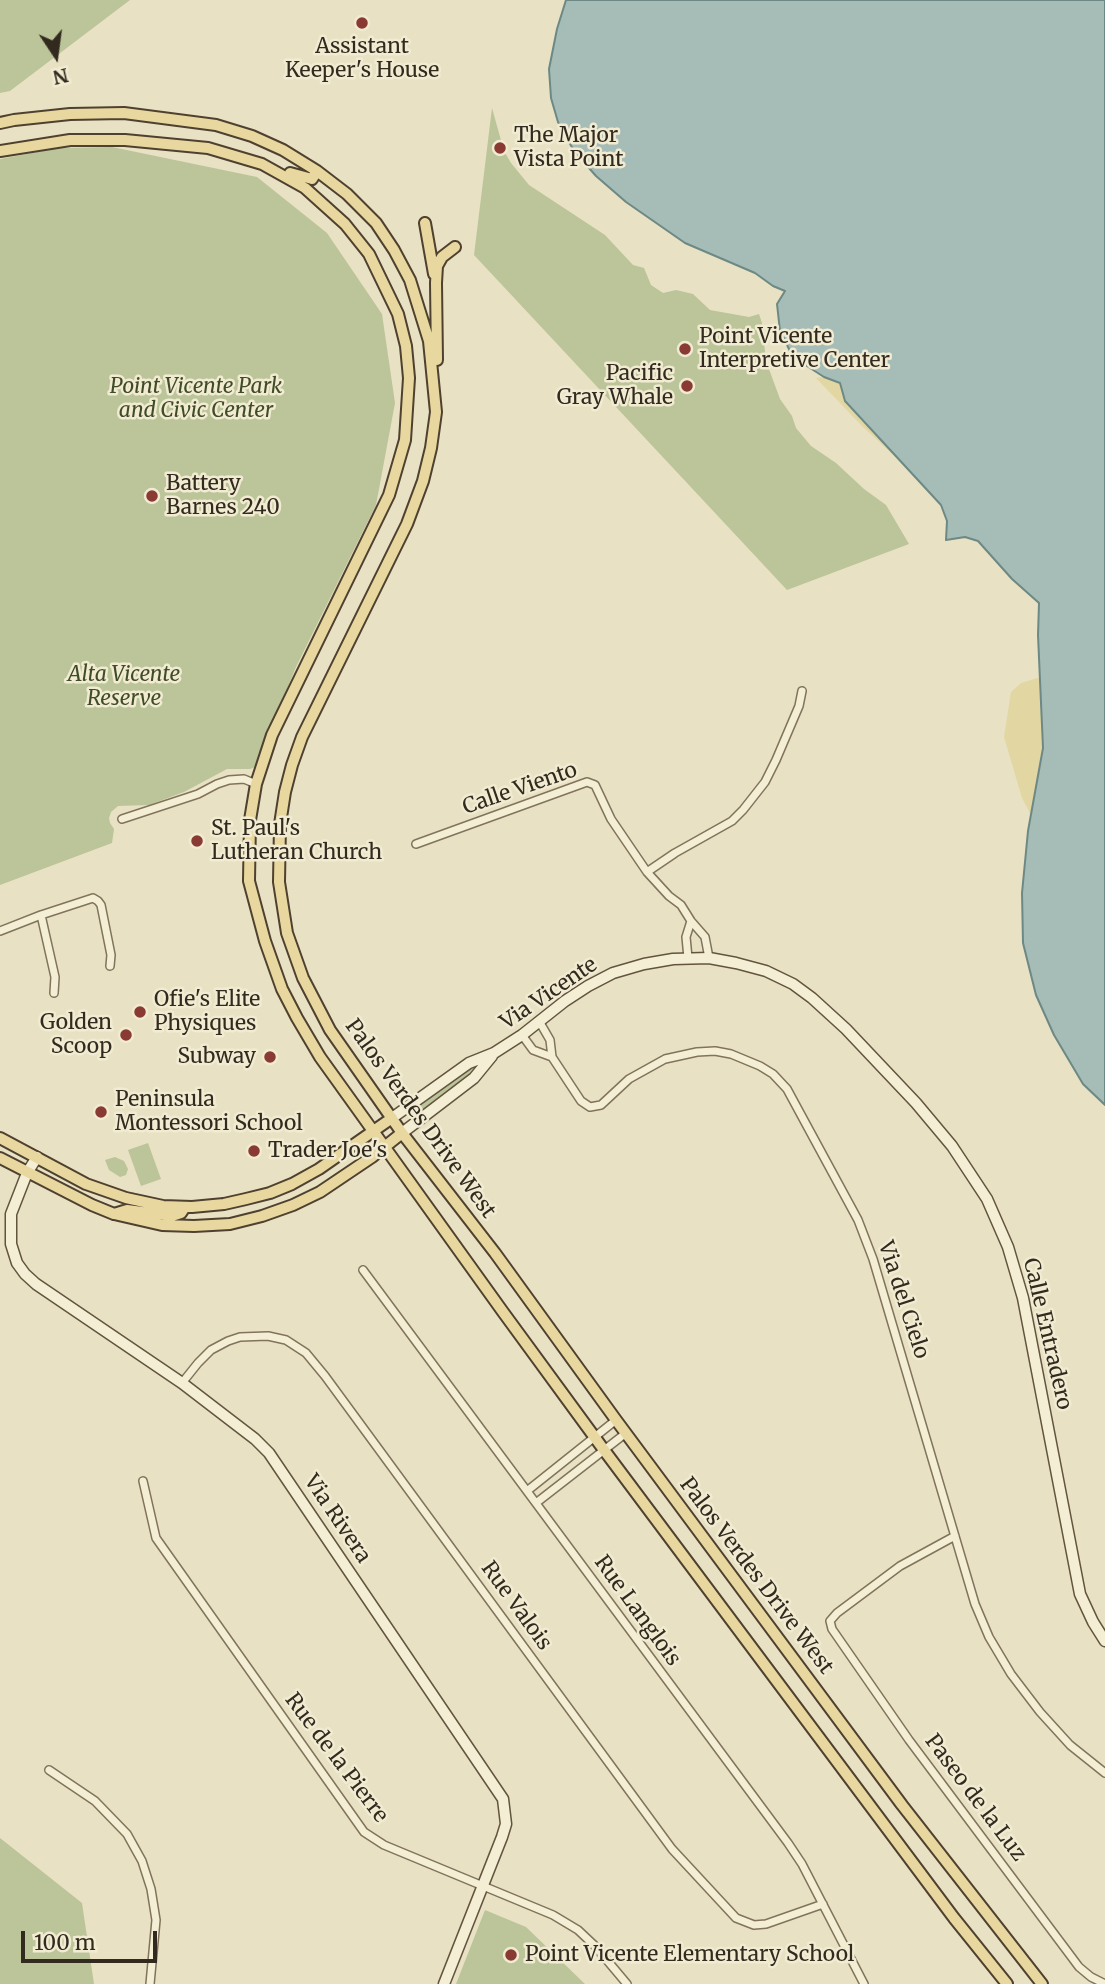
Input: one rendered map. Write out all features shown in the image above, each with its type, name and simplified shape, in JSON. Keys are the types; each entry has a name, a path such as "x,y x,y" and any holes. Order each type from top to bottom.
{"main road":[{"name":"Palos Verdes Drive West","path":"0,123 70,114 124,113 216,125 251,136 283,150 347,194 376,223 410,280 429,341 436,412 431,448 423,481 407,524 302,737 287,783 278,855 282,906 287,933 303,978 330,1030 402,1133 495,1253 902,1805 1042,1984"},
{"path":"0,151 70,141 125,140 208,148 305,178 312,179 317,171"},
{"name":"Palos Verdes Drive West","path":"262,164 305,188 345,224 369,254 398,314 406,346 409,378 405,440 389,495 272,735 256,784 250,820 248,881 282,989 320,1057 604,1450 954,1918 1007,1984"},
{"path":"425,223 436,284"},
{"path":"436,412 437,266 442,257 455,247"},
{"path":"0,1138 86,1184 127,1198 163,1206 185,1207 223,1205 270,1193 318,1169 391,1118"},
{"path":"0,1158 114,1214 162,1225 230,1224 262,1216 320,1192 402,1133"},
{"path":"114,1214 127,1210 172,1216 181,1213 185,1207"}],"street":[{"path":"647,872 722,827 743,810 765,782 776,760 799,706 802,691"},
{"path":"122,819 198,794 229,780 244,779 256,784"},
{"name":"Calle Viento","path":"416,844 587,782 595,785 611,819 647,872 669,897 681,905 705,937 709,958"},
{"path":"0,930 93,898 99,901 111,955 110,966"},
{"path":"41,915 55,977 54,993"},
{"path":"688,958 686,937 691,921"},
{"name":"Via Vicente","path":"391,1118 469,1063 494,1053 588,986 613,973 644,964 709,958"},
{"name":"Calle Entradero","path":"709,958 766,971 793,984 812,998 846,1029 916,1103 952,1146 987,1199 1008,1247 1023,1298 1080,1594 1105,1641"},
{"name":"Via del Cielo","path":"539,1021 550,1040 552,1057 582,1101 590,1107 601,1105 629,1079 665,1059 697,1052 731,1054 773,1074 787,1089 858,1220 873,1259 975,1604 989,1637 1011,1674 1040,1713 1070,1745 1105,1773"},
{"name":"Via del Cielo","path":"522,1035 533,1050 552,1057"},
{"name":"Via Vicente","path":"402,1133 474,1078 494,1053"},
{"name":"Via Rivera","path":"37,1157 26,1173 5,1227 17,1263 25,1274 182,1383 255,1439 269,1453 503,1799 506,1824 444,1984"},
{"name":"Rue Langlois","path":"363,1270 788,1843 802,1864 864,1984"},
{"name":"Rue Valois","path":"182,1383 211,1350 240,1337 268,1336 286,1340 306,1353 672,1849 736,1918 754,1924 766,1924 823,1904"},
{"path":"527,1491 616,1420"},
{"path":"536,1503 626,1433"},
{"name":"Rue de la Pierre","path":"144,1481 156,1538 364,1832 384,1845 553,1915 578,1930 627,1984"},
{"name":"Paseo de la Luz","path":"955,1536 900,1566 830,1621 836,1636 909,1741 1079,1967 1105,1984"},
{"path":"49,1770 95,1801 127,1834 142,1861 151,1889 156,1920 150,1984"}],"green space":[{"path":"0,0 130,0 10,91 0,93"},
{"path":"492,108 504,151 529,185 605,235 633,265 644,268 651,285 663,293 676,290 693,294 710,310 749,317 759,314 766,361 780,399 792,416 796,428 811,446 886,505 909,544 787,590 474,255"},
{"name":"Alta Vicente Reserve","path":"112,147 257,177 327,233 382,314 395,403 376,505 296,667 255,767 227,769 184,792 149,805 118,806 109,818 114,829 112,843 0,885 0,159 59,148"},
{"path":"480,1063 482,1065 420,1114 415,1113 415,1109"},
{"path":"148,1143 161,1179 141,1186 128,1150"},
{"path":"115,1157 124,1161 128,1169 126,1175 120,1177 109,1170 105,1160"},
{"path":"0,1838 82,1903 94,1984 0,1984"},
{"name":"Point Vicente Elementary School","path":"485,1910 526,1927 585,1984 456,1984"}],"sand":[{"path":"824,377 840,383 845,401 901,462 816,378"},
{"path":"1041,677 1043,748 1031,815 1022,798 1004,737 1011,692 1021,683"}],"water":[{"path":"566,0 1105,0 1105,1105 1083,1084 1054,1035 1036,995 1023,943 1022,893 1028,831 1043,748 1039,603 1012,579 978,541 965,537 946,540 947,521 941,505 845,401 840,383 824,377 793,357 780,331 777,304 785,291 755,273 685,243 626,202 596,176 574,151 558,122 551,98 549,69"}],"place":[{"name":"Assistant Keeper's House","path":"362,23"},
{"name":"The Major Vista Point","path":"500,148"},
{"name":"Point Vicente Interpretive Center","path":"685,349"},
{"name":"Pacific Gray Whale","path":"687,386"},
{"name":"Battery Barnes 240","path":"152,496"},
{"name":"St. Paul's Lutheran Church","path":"197,841"},
{"name":"Ofie's Elite Physiques","path":"140,1012"},
{"name":"Golden Scoop","path":"126,1035"},
{"name":"Subway","path":"270,1057"},
{"name":"Peninsula Montessori School","path":"101,1112"},
{"name":"Trader Joe's","path":"254,1151"},
{"name":"Point Vicente Elementary School","path":"511,1955"}],"park label":[{"name":"Point Vicente Park and Civic Center","path":"196,399"}]}
